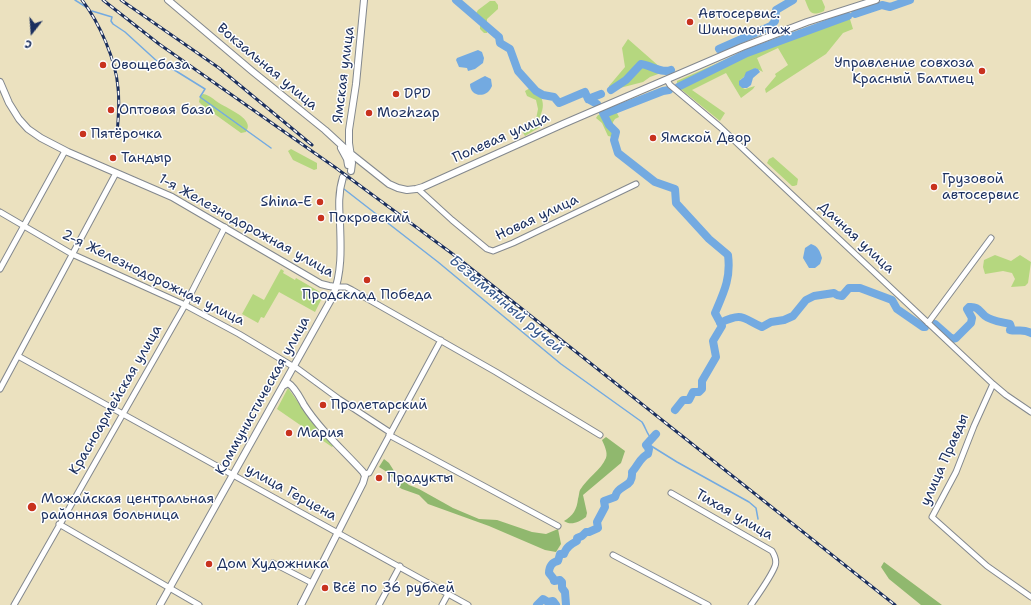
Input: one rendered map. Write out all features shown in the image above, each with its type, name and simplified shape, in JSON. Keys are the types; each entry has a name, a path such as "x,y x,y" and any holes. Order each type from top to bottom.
{"main road":[{"name":"Вокзальная улица","path":"168,0 252,72 325,130 350,153"},
{"name":"Ямская улица","path":"349,168 349,130 356,84 364,0"},
{"name":"Полевая улица","path":"350,153 395,187 407,190 418,189 563,124 775,33 876,0"},
{"name":"1-я Железнодорожная улица","path":"0,82 11,107 21,122 41,138 65,151 168,195 322,284 330,287 336,286"},
{"path":"325,130 338,138 342,138 346,137 349,130"},
{"path":"339,143 347,159 349,168 360,166 368,167"},
{"name":"Коммунистическая улица","path":"160,605 333,296 340,273 341,252 338,196 340,186 344,178"},
{"path":"294,367 293,381 296,393"},
{"path":"283,386 289,383 308,411 366,474 339,532 301,605"}],"street":[{"name":"Дачная улица","path":"667,80 670,85 722,129 993,384 1031,412"},
{"path":"0,269 65,151"},
{"path":"0,389 116,173"},
{"name":"Новая улица","path":"418,189 487,249 493,251 513,244 636,184"},
{"name":"2-я Железнодорожная улица","path":"0,212 72,254 185,304 239,334 294,367 390,434 558,526"},
{"name":"Красноармейская улица","path":"14,605 185,304 225,227"},
{"path":"928,323 991,238"},
{"name":"1-я Железнодорожная улица","path":"336,286 346,287 352,290 441,340 600,435"},
{"path":"366,474 390,434 441,340"},
{"name":"улица Герцена","path":"18,356 123,415 339,532 468,605"},
{"name":"улица Правды","path":"993,384 974,426 956,472 932,517 987,566 1031,597"},
{"name":"Тихая улица","path":"671,493 772,551 776,558 775,566 759,594 750,605"},
{"path":"59,524 199,605"},
{"path":"613,555 708,605"},
{"path":"273,563 312,583"},
{"path":"379,605 400,566"},
{"path":"442,605 448,594"}],"green space":[{"path":"805,0 822,0 825,7 824,11 816,14 811,12"},
{"path":"490,1 495,1 498,5 498,9 487,19 487,33 484,33 480,29 480,24 475,15 478,10"},
{"path":"847,15 849,16 853,29 843,33 826,54 766,93 765,89 776,76 775,74 788,65 778,48 757,58 763,72 755,68 740,80 741,87 745,89 755,86 741,98 726,73 692,90 725,113 720,121 677,86 677,81 740,53 782,36"},
{"path":"628,39 661,68 661,73 650,77 643,82 612,90 609,86 625,67 622,48"},
{"path":"535,85 543,102 539,119 545,124 525,136 522,131 536,119 538,109 536,100 527,96 525,91"},
{"path":"203,94 210,96 242,117 248,124 246,132 241,133 202,105 199,102 200,97"},
{"path":"616,111 619,117 613,122 613,137 608,136 602,123 596,118 598,115"},
{"path":"291,149 317,163 317,169 314,170 293,160 288,151"},
{"path":"773,157 798,179 797,185 792,186 767,163 769,159"},
{"path":"995,255 1011,261 1020,255 1031,262 1028,283 1025,286 1011,287 1015,279 1012,273 1003,271 985,274 983,267 984,260"},
{"path":"281,269 284,271 283,273 295,280 296,278 320,292 322,298 315,312 279,292 264,318 261,317 258,323 242,314 253,294 264,300"},
{"path":"288,388 308,416 334,445 332,447 277,409"},
{"path":"606,437 625,451 621,463 583,495 587,513 586,517 575,523 564,521 570,517 576,509 580,490 606,458 606,451 602,440"},
{"path":"384,459 389,463 396,474 409,485 453,508 479,519 497,520 532,532 546,534 558,529 561,544 556,552 545,550 489,526 428,504 419,495 397,486 394,479 379,467"},
{"path":"884,562 942,605 921,605 889,579 881,567"}],"water":[{"path":"478,50 482,52 484,58 483,63 475,69 468,71 467,68 459,67 456,60 457,58"},
{"path":"755,68 760,72 753,78 751,85 747,88 742,88 739,85 739,81 744,77 746,72"},
{"path":"485,76 491,79 492,86 489,91 482,95 474,93 470,87 470,84"},
{"path":"811,244 818,249 822,258 820,264 815,268 809,268 803,258 805,248"}],"waterway":[{"path":"75,0 86,7"},
{"path":"456,0 499,37 500,43 510,49 518,71 536,91 543,95 554,97 559,103 585,92 588,99 597,104"},
{"path":"719,49 771,26 775,21 776,10 793,0"},
{"path":"855,14 882,5 890,7 910,0"},
{"path":"92,11 112,17 111,21 113,24 125,32 159,63 176,71 205,89 200,97 271,148"},
{"path":"678,87 747,53 848,16"},
{"path":"611,90 626,80 641,64 664,71 671,70"},
{"path":"604,114 669,90"},
{"path":"588,99 601,94"},
{"path":"603,113 609,125 616,132 614,140 618,153 655,182 675,189 676,203 709,239 728,255 728,278 715,313 722,326 713,341 716,357 702,381 702,389 699,392 693,392 689,400 683,400 675,410"},
{"name":"Безымянный ручей","path":"344,189 438,262 561,364 642,422 652,439"},
{"path":"720,323 738,317 746,319 762,327 771,322 784,320 793,316 806,300 814,296 834,293 842,296 849,288 860,288 892,300 897,309 925,327"},
{"path":"932,324 935,324 952,339 956,338 971,323 972,318 967,309 972,307 976,308 990,319 1010,324 1010,330 1031,333"},
{"path":"566,605 565,592 562,588 562,582 560,580 554,581 549,573 550,567 554,562 558,561 560,554 564,554 566,549 577,541 577,538 586,532 598,528 597,522 605,507 604,501 615,497 616,493 630,482 632,472 641,459 648,454 649,449 646,445 656,434"},
{"path":"648,444 749,502 756,508 758,519"},
{"path":"537,605 543,599 548,602 553,601 556,605"}],"tunnel":[{"path":"345,179 351,171"}],"railway":[{"path":"82,0 95,19 106,42 117,77 119,94 117,135"},
{"path":"103,0 159,44 336,168 454,255 895,605"},
{"path":"121,0 219,68 312,145"}],"place":[{"name":"Автосервис. Шиномонтаж","path":"690,22"},
{"name":"Овощебаза","path":"103,65"},
{"name":"Управление совхоза Красный Балтиец","path":"982,71"},
{"name":"DPD","path":"396,94"},
{"name":"Оптовая база","path":"111,110"},
{"name":"Mozhzap","path":"369,113"},
{"name":"Пятёрочка","path":"83,134"},
{"name":"Ямской Двор","path":"653,138"},
{"name":"Тандыр","path":"113,158"},
{"name":"Грузовой автосервис","path":"934,187"},
{"name":"Shina-E","path":"320,202"},
{"name":"Покровский","path":"321,218"},
{"name":"Продсклад Победа","path":"367,280"},
{"name":"Пролетарский","path":"323,405"},
{"name":"Мария","path":"289,433"},
{"name":"Продукты","path":"379,478"},
{"name":"Можайская центральная районная больница","path":"32,507"},
{"name":"Дом Художника","path":"209,564"},
{"name":"Всё по 36 рублей","path":"325,588"}]}
